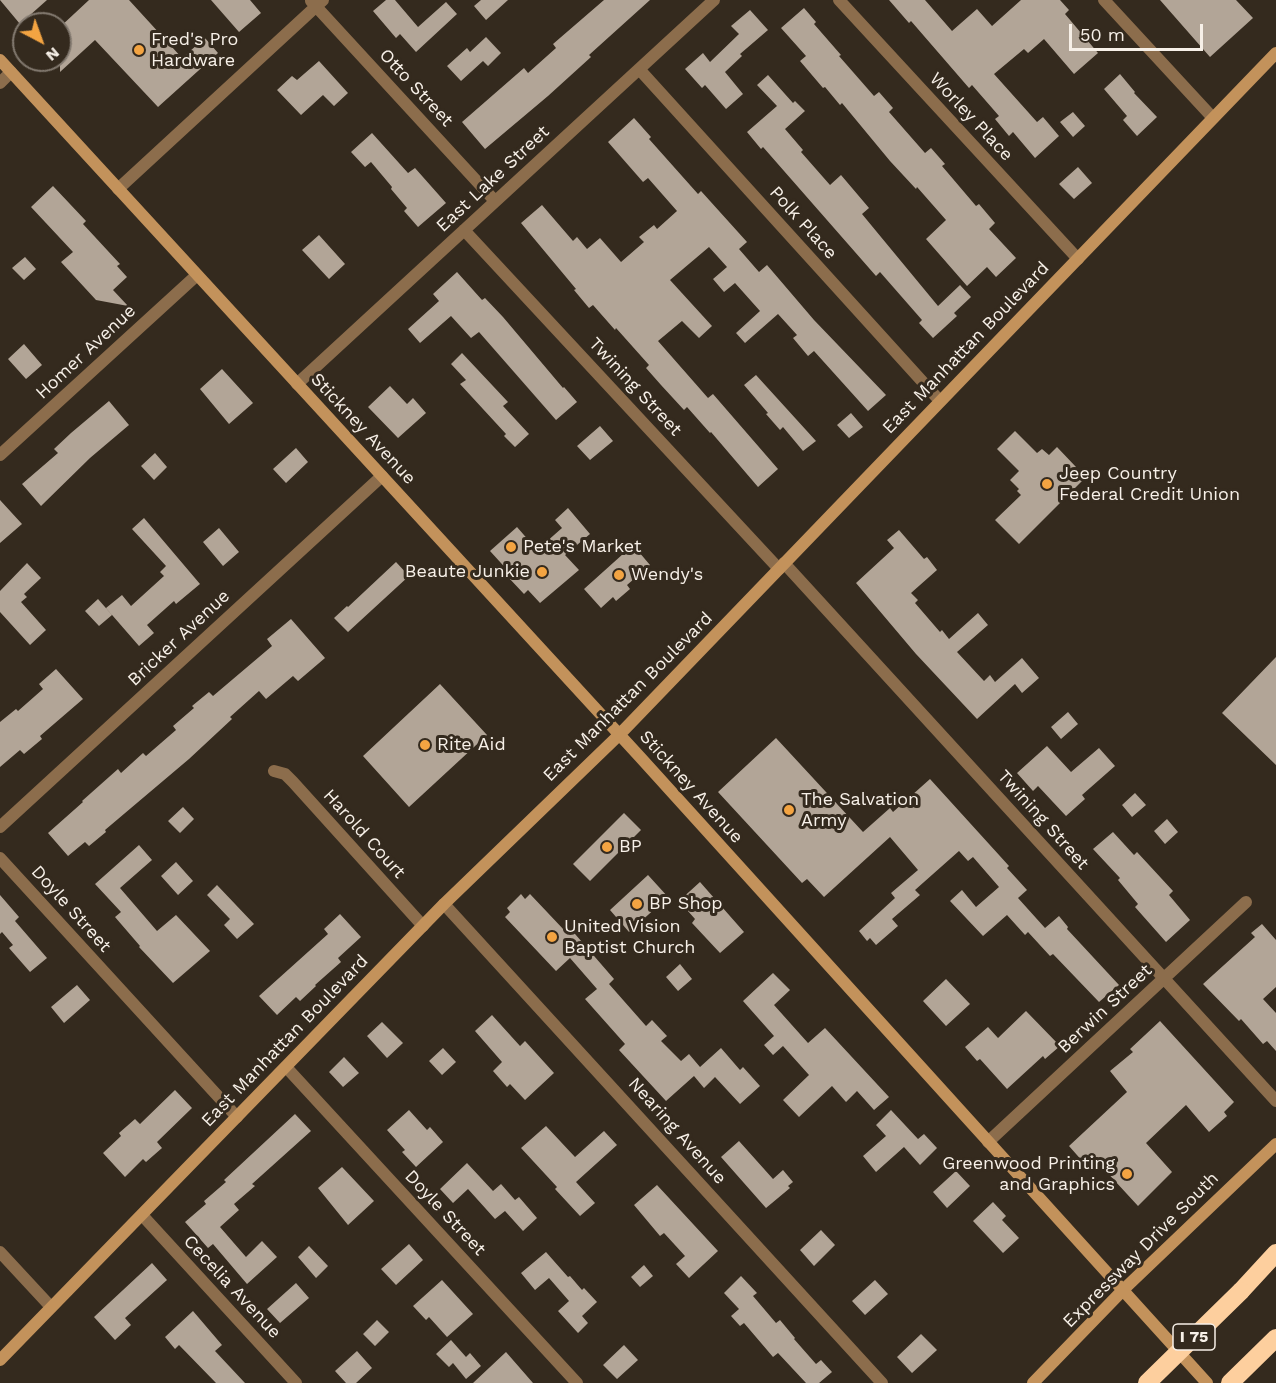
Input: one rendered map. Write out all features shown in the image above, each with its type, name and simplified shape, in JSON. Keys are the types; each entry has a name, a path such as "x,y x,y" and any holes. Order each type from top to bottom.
{"highway":[{"name":"I 75","path":"1147,1383 1276,1255"},
{"path":"1230,1383 1276,1338"}],"main road":[{"name":"East Manhattan Boulevard","path":"0,1360 444,904 619,735 1276,53"},
{"name":"Stickney Avenue","path":"0,60 619,735 1207,1383"},
{"name":"Expressway Drive South","path":"1034,1383 1123,1290 1276,1144"}],"street":[{"name":"East Lake Street","path":"297,384 714,0"},
{"name":"Worley Place","path":"839,0 1078,259"},
{"path":"1104,0 1213,118"},
{"path":"118,189 317,2"},
{"name":"Otto Street","path":"317,2 495,201"},
{"name":"Polk Place","path":"639,69 940,401"},
{"path":"0,83 11,72"},
{"name":"Twining Street","path":"464,230 781,566 1276,1101"},
{"name":"Homer Avenue","path":"0,455 197,274"},
{"name":"Bricker Avenue","path":"0,827 382,476"},
{"name":"Harold Court","path":"274,771 285,774 293,782 423,926"},
{"name":"Doyle Street","path":"0,858 237,1117"},
{"name":"Berwin Street","path":"988,1142 1246,902"},
{"name":"Nearing Avenue","path":"444,904 882,1383"},
{"name":"Doyle Street","path":"286,1066 577,1383"},
{"name":"Cecelia Avenue","path":"142,1215 296,1383"},
{"path":"0,1252 51,1307"}],"building":[{"path":"0,0 47,0 34,12 12,12 12,14"},
{"name":"Fred's Pro Hardware","path":"89,0 129,0 182,58 205,38 218,53 158,107 95,40 72,61 72,16"},
{"path":"211,0 250,0 261,13 239,32"},
{"path":"386,0 395,0 418,27 446,2 457,14 416,52 400,34 396,38 373,11"},
{"path":"481,0 508,0 486,20 474,6"},
{"path":"604,0 650,0 548,96 485,149 462,122 524,68 528,73 556,48 553,44"},
{"path":"889,0 925,0 952,31 977,9 992,26 1021,0 1060,0 1069,10 1065,14 1098,53 1074,74 1044,39 1028,53 1024,49 994,74 1037,122 1043,117 1059,136 1035,158 1013,132 1009,136 995,119 999,116 972,85 969,88 911,21 909,23"},
{"path":"1160,0 1236,0 1253,18 1210,57"},
{"path":"804,8 816,22 814,24 841,55 839,56 874,96 879,92 893,108 889,112 925,153 931,148 945,164 942,166 976,206 979,204 995,223 989,229 1016,258 996,277 987,267 967,286 926,239 946,220 890,161 842,103 840,105 825,87 823,88 800,61 806,56 781,28"},
{"path":"750,10 768,30 740,54 742,56 725,72 743,94 726,109 705,85 702,88 685,69 703,53 710,62 739,34 731,26"},
{"path":"486,37 501,53 488,66 483,61 461,81 447,66 467,48 470,52"},
{"path":"319,61 348,93 334,106 323,95 301,115 277,90 292,76 297,80"},
{"path":"1120,74 1157,117 1137,136 1123,120 1127,116 1104,89"},
{"path":"768,75 793,103 795,101 805,111 785,129 803,150 801,152 830,185 841,175 869,208 862,214 938,306 960,285 971,297 954,313 957,316 933,338 919,323 922,320 880,272 876,276 763,147 761,149 747,132 777,106 757,85"},
{"path":"1073,112 1085,126 1073,137 1060,122"},
{"path":"634,118 651,137 649,139 698,194 701,191 747,242 739,249 759,272 767,265 814,320 886,395 868,411 814,351 808,356 793,338 797,335 778,314 745,343 736,333 760,311 735,283 724,292 713,279 727,267 709,247 670,280 712,326 699,338 682,321 658,341 708,398 713,394 778,469 758,487 711,432 687,407 684,410 661,385 646,368 649,365 616,328 615,330 593,305 589,308 521,223 542,205 573,241 577,237 587,249 600,238 621,262 644,242 639,237 654,225 657,229 677,211 648,178 643,182 608,142"},
{"path":"372,133 408,173 415,168 446,203 418,227 404,211 407,208 391,189 392,187 371,162 365,167 351,152"},
{"path":"1078,167 1092,183 1074,199 1059,184"},
{"path":"53,186 86,221 83,224 120,264 117,266 127,277 113,290 128,306 96,300 61,262 73,252 31,207"},
{"path":"319,235 345,264 329,279 302,250"},
{"path":"25,257 36,269 24,280 12,268"},
{"path":"457,272 482,300 485,298 503,317 577,402 556,420 479,332 471,338 451,316 420,343 408,329 439,301 433,294"},
{"path":"24,344 42,365 26,379 8,359"},
{"path":"462,353 508,402 503,406 529,434 515,447 460,384 466,380 451,364"},
{"path":"222,369 253,403 229,424 200,389"},
{"path":"756,375 816,441 803,451 783,427 780,430 744,385"},
{"path":"390,386 407,404 413,398 426,413 398,438 368,407"},
{"path":"109,401 129,425 90,458 41,506 22,484 58,453 54,449"},
{"path":"851,413 863,427 849,438 837,425"},
{"path":"600,426 613,441 590,460 577,446"},
{"name":"Jeep Country Federal Credit Union","path":"1015,431 1037,453 1042,449 1049,455 1057,447 1076,467 1073,470 1083,480 1019,544 995,520 1021,495 1017,491 1019,489 1010,480 1019,471 997,449"},
{"path":"296,448 308,462 286,483 273,469"},
{"path":"155,453 167,467 154,480 141,466"},
{"path":"0,500 22,524 0,543"},
{"path":"568,508 590,534 565,555 579,570 540,603 528,590 524,594 508,577 511,574 490,551 517,527 537,550 562,528 555,520"},
{"path":"144,518 200,584 176,604 174,601 147,625 154,633 139,646 106,608 122,595 131,606 164,576 160,572 166,566 132,529"},
{"path":"219,528 239,552 223,566 203,542"},
{"path":"899,530 924,559 927,557 937,570 911,593 918,600 915,603 940,632 942,630 949,639 978,613 988,625 957,652 984,681 990,675 995,682 1022,658 1039,678 1022,693 1015,684 977,719 916,654 856,583 894,548 887,540"},
{"name":"Wendy's","path":"633,545 650,565 627,585 630,589 616,601 613,597 601,608 584,589"},
{"path":"396,562 409,576 348,632 334,618"},
{"path":"27,563 41,578 24,594 27,597 21,602 46,630 30,645 0,612 0,591"},
{"path":"98,599 112,615 99,626 85,611"},
{"path":"291,619 325,658 298,681 293,676 266,699 259,691 189,759 105,830 106,832 89,846 85,842 68,856 48,833 118,769 121,773 143,753 146,756 176,730 173,726 194,708 192,706 209,692 213,696 272,646 267,639"},
{"path":"1276,657 1276,765 1222,713"},
{"path":"56,669 83,699 40,736 42,739 24,754 20,750 0,767 0,722 16,709 18,711 43,689 39,684"},
{"name":"Rite Aid","path":"440,684 487,735 409,807 363,756"},
{"path":"1068,712 1078,724 1061,739 1051,727"},
{"path":"776,738 863,832 890,808 893,812 930,779 1009,866 1007,868 1027,890 1018,898 1045,928 1059,916 1068,927 1067,929 1119,985 1099,1002 1053,954 1050,956 1028,932 1025,935 1007,915 983,936 950,901 962,890 976,907 999,887 973,857 968,861 959,851 915,890 920,895 892,919 898,926 876,945 870,938 867,941 859,931 895,898 891,893 918,870 890,837 824,897 807,879 802,883 718,792"},
{"path":"1047,746 1071,772 1099,748 1115,766 1082,795 1085,799 1066,816 1038,786 1033,791 1017,773"},
{"path":"1135,793 1146,805 1132,817 1122,805"},
{"path":"183,807 194,819 180,833 168,821"},
{"name":"BP","path":"624,813 641,830 590,881 573,864"},
{"path":"1167,819 1178,832 1165,844 1154,831"},
{"path":"1113,832 1134,855 1137,852 1173,891 1169,895 1190,920 1166,942 1135,907 1138,904 1118,880 1120,878 1093,849"},
{"path":"139,845 152,860 120,888 157,931 176,915 210,951 173,983 115,917 121,912 95,884"},
{"path":"176,862 193,881 178,895 161,876"},
{"name":"BP Shop","path":"648,875 668,897 629,932 610,910"},
{"path":"700,882 744,932 720,953 692,923 695,919 679,901"},
{"path":"217,885 254,924 237,939 224,925 230,919 207,895"},
{"path":"521,894 525,899 530,894 565,931 569,927 614,979 609,984 646,1026 652,1020 667,1036 661,1041 681,1061 689,1054 700,1067 721,1048 740,1070 743,1067 760,1086 740,1104 715,1077 704,1088 694,1076 666,1101 619,1050 625,1044 585,999 597,989 570,958 556,971 505,917 510,912 507,908"},
{"path":"0,895 19,917 15,921 47,958 30,972 9,948 13,945 2,932 0,934"},
{"path":"340,914 361,937 338,958 341,962 300,1001 296,997 277,1015 259,996 328,934 324,929"},
{"path":"1262,924 1276,940 1276,987 1263,999 1276,1013 1276,1051 1267,1041 1263,1044 1241,1019 1239,1021 1203,984 1255,937 1251,933"},
{"path":"680,964 692,979 678,991 666,977"},
{"path":"773,973 790,990 774,1005 808,1043 825,1028 889,1097 874,1110 857,1091 846,1102 832,1086 799,1117 783,1100 809,1075 783,1046 773,1055 764,1045 774,1036 743,1001"},
{"path":"946,979 970,1004 946,1026 923,1001"},
{"path":"77,985 90,1000 64,1023 51,1007"},
{"path":"1026,1011 1060,1046 1045,1059 1043,1056 1007,1089 980,1059 977,1061 965,1047 988,1027 998,1038"},
{"path":"492,1015 520,1046 525,1041 554,1073 525,1100 510,1084 507,1087 493,1071 502,1062 475,1031"},
{"path":"1160,1021 1234,1102 1224,1112 1227,1116 1209,1132 1186,1105 1146,1143 1172,1172 1138,1206 1092,1156 1084,1163 1069,1146 1127,1092 1110,1071 1133,1052 1130,1049"},
{"path":"382,1022 403,1043 387,1058 367,1036"},
{"path":"443,1048 456,1062 442,1075 429,1061"},
{"path":"344,1057 359,1073 343,1087 329,1072"},
{"path":"175,1090 192,1108 157,1142 162,1148 146,1162 143,1159 125,1177 103,1153 121,1136 119,1133 135,1119 140,1124"},
{"path":"409,1110 427,1130 430,1127 443,1142 416,1167 402,1152 405,1150 387,1130"},
{"path":"891,1110 918,1139 924,1134 937,1148 920,1165 904,1147 876,1172 863,1156 886,1136 876,1125"},
{"path":"295,1114 311,1131 252,1184 255,1186 234,1204 239,1210 220,1227 246,1257 262,1241 277,1257 247,1284 213,1244 208,1248 185,1222 206,1204 204,1201 226,1182 224,1180"},
{"path":"546,1126 575,1157 604,1131 617,1145 576,1182 595,1203 580,1216 521,1148"},
{"path":"739,1141 773,1179 783,1170 793,1182 788,1186 790,1188 766,1208 721,1157"},
{"path":"467,1163 493,1191 501,1184 515,1200 519,1197 537,1218 523,1231 505,1211 495,1219 468,1189 453,1203 440,1189"},
{"path":"342,1167 374,1201 348,1225 318,1188"},
{"path":"956,1171 970,1186 947,1208 933,1192"},
{"path":"657,1185 718,1251 689,1278 676,1264 685,1256 664,1233 660,1236 634,1205"},
{"path":"993,1202 1006,1216 1002,1220 1019,1238 1003,1253 973,1221"},
{"path":"821,1230 835,1245 814,1266 800,1250"},
{"path":"409,1244 423,1260 396,1285 381,1269"},
{"path":"309,1246 328,1266 316,1278 298,1257"},
{"path":"546,1252 568,1277 570,1276 582,1290 584,1288 597,1302 582,1316 588,1323 578,1333 558,1311 569,1301 549,1278 535,1290 521,1273"},
{"path":"152,1263 167,1280 125,1318 131,1325 115,1340 94,1317"},
{"path":"644,1265 653,1276 640,1287 631,1277"},
{"path":"741,1276 757,1293 753,1296 776,1323 780,1320 816,1364 821,1360 832,1372 819,1383 806,1383 778,1353 773,1357 744,1323 740,1326 731,1316 739,1309 724,1293"},
{"path":"442,1280 473,1314 447,1337 429,1317 426,1320 413,1306"},
{"path":"875,1280 888,1294 865,1315 852,1301"},
{"path":"296,1283 309,1298 280,1323 267,1309"},
{"path":"193,1311 222,1345 215,1351 245,1383 216,1383 179,1345 175,1349 165,1337"},
{"path":"377,1320 389,1332 375,1346 363,1334"},
{"path":"921,1334 937,1350 912,1373 897,1357"},
{"path":"451,1340 466,1357 470,1353 481,1366 466,1379 453,1363 449,1367 436,1354"},
{"path":"624,1345 638,1360 617,1379 603,1365"},
{"path":"357,1351 372,1368 356,1383 346,1383 335,1371"},
{"path":"506,1352 533,1383 473,1383"}],"place":[{"name":"Fred's Pro Hardware","path":"139,50"},
{"name":"Jeep Country Federal Credit Union","path":"1047,484"},
{"name":"Pete's Market","path":"511,547"},
{"name":"Beaute Junkie","path":"542,572"},
{"name":"Wendy's","path":"619,575"},
{"name":"Rite Aid","path":"425,745"},
{"name":"The Salvation Army","path":"789,810"},
{"name":"BP","path":"607,847"},
{"name":"BP Shop","path":"637,904"},
{"name":"United Vision Baptist Church","path":"552,937"},
{"name":"Greenwood Printing and Graphics","path":"1127,1174"}]}
